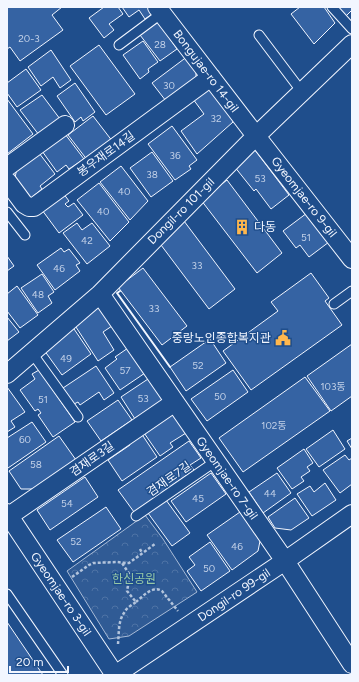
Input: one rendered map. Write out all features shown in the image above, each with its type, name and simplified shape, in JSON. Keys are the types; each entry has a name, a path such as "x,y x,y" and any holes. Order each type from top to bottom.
{"street":[{"name":"Bongujae-ro 14-gil","path":"160,10 256,136"},
{"name":"Dongil-ro 101-gil","path":"7,374 100,294 256,136 352,44"},
{"name":"봉우재로14길","path":"7,181 24,204 29,207 34,207 210,77"},
{"path":"7,168 65,126"},
{"name":"Gyeomjae-ro 9-gil","path":"256,136 352,259"},
{"name":"Gyeomjae-ro 7-gil","path":"100,294 285,561 352,664"},
{"name":"겸재로3길","path":"8,514 175,402"},
{"name":"Gyeomjae-ro 3-gil","path":"8,514 115,675"},
{"name":"Dongil-ro 99-gil","path":"115,675 285,561 352,514"}],"lane":[{"path":"332,7 352,29"},
{"path":"119,45 160,10"},
{"path":"259,35 302,92"},
{"path":"7,212 25,235"},
{"path":"334,304 352,291"},
{"path":"32,353 78,417"},
{"name":"겸재로7길","path":"136,516 216,461"},
{"path":"7,594 63,675"}],"path":[{"path":"57,587 93,563 129,563 155,544"},
{"path":"140,549 142,553"},
{"path":"122,563 130,575 127,590 136,602"},
{"path":"118,644 119,629 123,614 154,588 159,588 162,591 188,626"}],"green space":[{"name":"한신공원","path":"145,515 163,539 197,592 129,636 109,639 67,571"}],"building":[{"path":"7,7 62,7 52,15 63,30 20,61 10,47 7,49"},
{"path":"104,7 118,7 123,14 109,24 114,30 104,38 89,18"},
{"path":"122,7 152,7 155,12 145,19 139,10 129,17"},
{"path":"300,7 324,7 335,23 314,44 291,14"},
{"path":"338,7 352,7 352,10 346,16"},
{"path":"162,19 174,36 170,39 177,49 160,61 140,35"},
{"path":"143,41 158,62 148,69 149,72 140,79 123,55"},
{"path":"99,45 135,94 106,115 70,66"},
{"path":"51,50 71,80 60,88 53,77 41,86 28,67"},
{"path":"188,56 196,67 196,79 166,101 152,83"},
{"path":"26,69 41,90 17,107 7,93 7,83"},
{"path":"75,83 95,112 83,121 81,117 75,122 57,96"},
{"path":"213,86 232,111 233,122 197,154 181,131 204,114 193,99"},
{"path":"42,95 60,119 39,135 20,110"},
{"path":"7,99 33,134 7,154"},
{"path":"93,116 113,142 88,161 68,135"},
{"path":"172,126 197,160 189,166 191,169 175,180 148,144"},
{"path":"65,134 84,159 69,169 66,165 57,172 42,151"},
{"path":"255,150 289,195 271,209 256,189 254,191 234,166"},
{"path":"152,152 173,181 151,197 130,168"},
{"path":"39,153 55,174 40,186 42,189 31,198 15,177 17,169"},
{"path":"121,166 148,201 130,220 100,182"},
{"name":"다동","path":"227,180 282,253 257,273 201,200"},
{"path":"99,183 129,222 110,241 77,200"},
{"path":"63,193 69,201 65,204 68,207 74,203 83,215 59,233 42,210"},
{"path":"307,213 329,242 309,257 300,245 296,248 283,231"},
{"path":"184,221 235,289 209,309 158,241"},
{"path":"77,223 82,230 92,223 110,246 87,264 63,233"},
{"path":"61,248 64,252 69,249 80,263 76,265 80,271 55,290 37,265"},
{"path":"7,256 14,266 7,271"},
{"path":"143,268 187,326 162,345 118,287"},
{"name":"중랑노인종합복지관","path":"311,273 329,298 325,301 342,325 251,390 223,351 278,311 271,302"},
{"path":"42,274 54,292 48,296 52,303 38,313 21,288"},
{"path":"17,286 38,315 20,328 7,311 7,294"},
{"path":"105,306 115,324 103,332 114,350 98,361 74,324 92,307"},
{"path":"7,317 19,332 7,341"},
{"path":"72,326 91,354 62,375 44,350"},
{"path":"210,339 226,363 186,391 170,367"},
{"path":"352,344 352,396 331,411 307,376"},
{"path":"128,348 145,373 120,390 105,368 117,359 115,357"},
{"path":"96,366 114,393 104,400 99,392 80,405 78,402 74,404 63,388"},
{"path":"39,370 75,422 53,437 38,415 41,413 38,409 35,411 20,390 35,379 32,374"},
{"path":"233,370 248,392 207,421 191,399"},
{"path":"151,377 166,399 135,419 121,397"},
{"path":"305,377 330,411 243,472 219,438"},
{"path":"7,387 25,412 11,421 15,427 7,432"},
{"path":"118,400 132,420 101,441 87,421"},
{"path":"171,410 186,433 170,443 173,447 160,456 142,430"},
{"path":"32,422 46,442 8,468 7,438"},
{"path":"333,430 345,449 319,467 306,449"},
{"path":"141,433 157,457 122,481 108,460 130,445 128,442"},
{"path":"59,436 76,460 34,489 21,489 9,471"},
{"path":"352,438 352,449 347,441"},
{"path":"189,441 201,458 190,465 194,470 134,512 118,490"},
{"path":"304,449 313,463 307,467 310,471 301,477 304,481 292,489 277,468"},
{"path":"345,455 349,460 352,458 352,484 340,493 323,470"},
{"path":"211,473 226,494 186,522 171,501"},
{"path":"277,473 291,493 263,513 249,492"},
{"path":"85,477 98,497 50,530 37,510"},
{"path":"325,483 336,500 312,516 297,494 310,486 314,492"},
{"path":"295,498 309,518 291,530 275,528 268,517"},
{"path":"166,500 190,533 172,546 148,513"},
{"path":"106,507 121,529 73,562 57,540"},
{"path":"240,512 260,541 258,551 232,570 207,535"},
{"path":"210,542 230,571 201,591 187,571 195,565 189,557"},
{"path":"7,622 43,675 7,675"}],"wall":[{"path":"120,291 117,293 170,367"}],"place":[{"name":"다동","path":"242,227"},
{"name":"중랑노인종합복지관","path":"283,338"}]}
